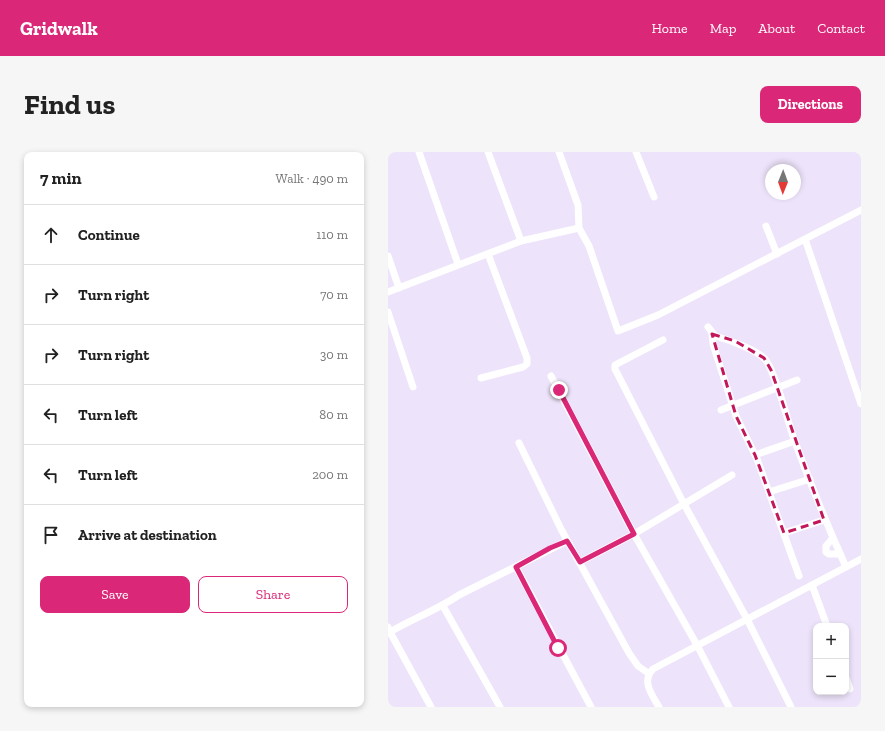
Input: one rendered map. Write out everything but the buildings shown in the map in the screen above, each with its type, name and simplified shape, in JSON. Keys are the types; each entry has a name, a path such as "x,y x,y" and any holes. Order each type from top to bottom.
{"street":[{"path":"419,152 458,264"},
{"path":"488,152 521,241"},
{"path":"558,152 578,205 579,228 589,246 618,331 658,315 861,210"},
{"path":"636,152 654,197"},
{"path":"766,226 777,254"},
{"path":"388,292 521,241 579,228"},
{"path":"805,240 861,404"},
{"path":"481,378 523,367 527,364 527,358 488,254"},
{"path":"388,256 399,288"},
{"path":"388,312 413,387"},
{"path":"708,327 712,334 713,344 736,416 755,455 799,576"},
{"path":"712,334 735,341 764,358 771,370 824,520 846,567"},
{"path":"664,340 615,365 615,369 684,504 747,619 791,707"},
{"path":"551,376 634,534 697,645 729,707"},
{"path":"720,410 796,380"},
{"path":"755,455 795,441"},
{"path":"518,443 567,541 580,562 629,653 638,666 648,673"},
{"path":"580,562 634,534 732,475"},
{"path":"769,492 810,479"},
{"path":"784,533 824,520"},
{"path":"833,538 826,546 826,552 829,554 840,554"},
{"path":"431,707 389,631 443,606 459,595 516,567 550,548 567,541"},
{"path":"659,707 647,683 648,673 664,662 861,559"},
{"path":"516,567 591,707"},
{"path":"812,585 826,623"},
{"path":"443,606 500,707"}],"highlighted area":[{"path":"712,334 735,341 764,358 771,370 824,520 784,533 755,455 736,416"}],"route":[{"path":"558,648 516,567 534,556 567,541 580,562 634,534 609,483 559,390"}]}
